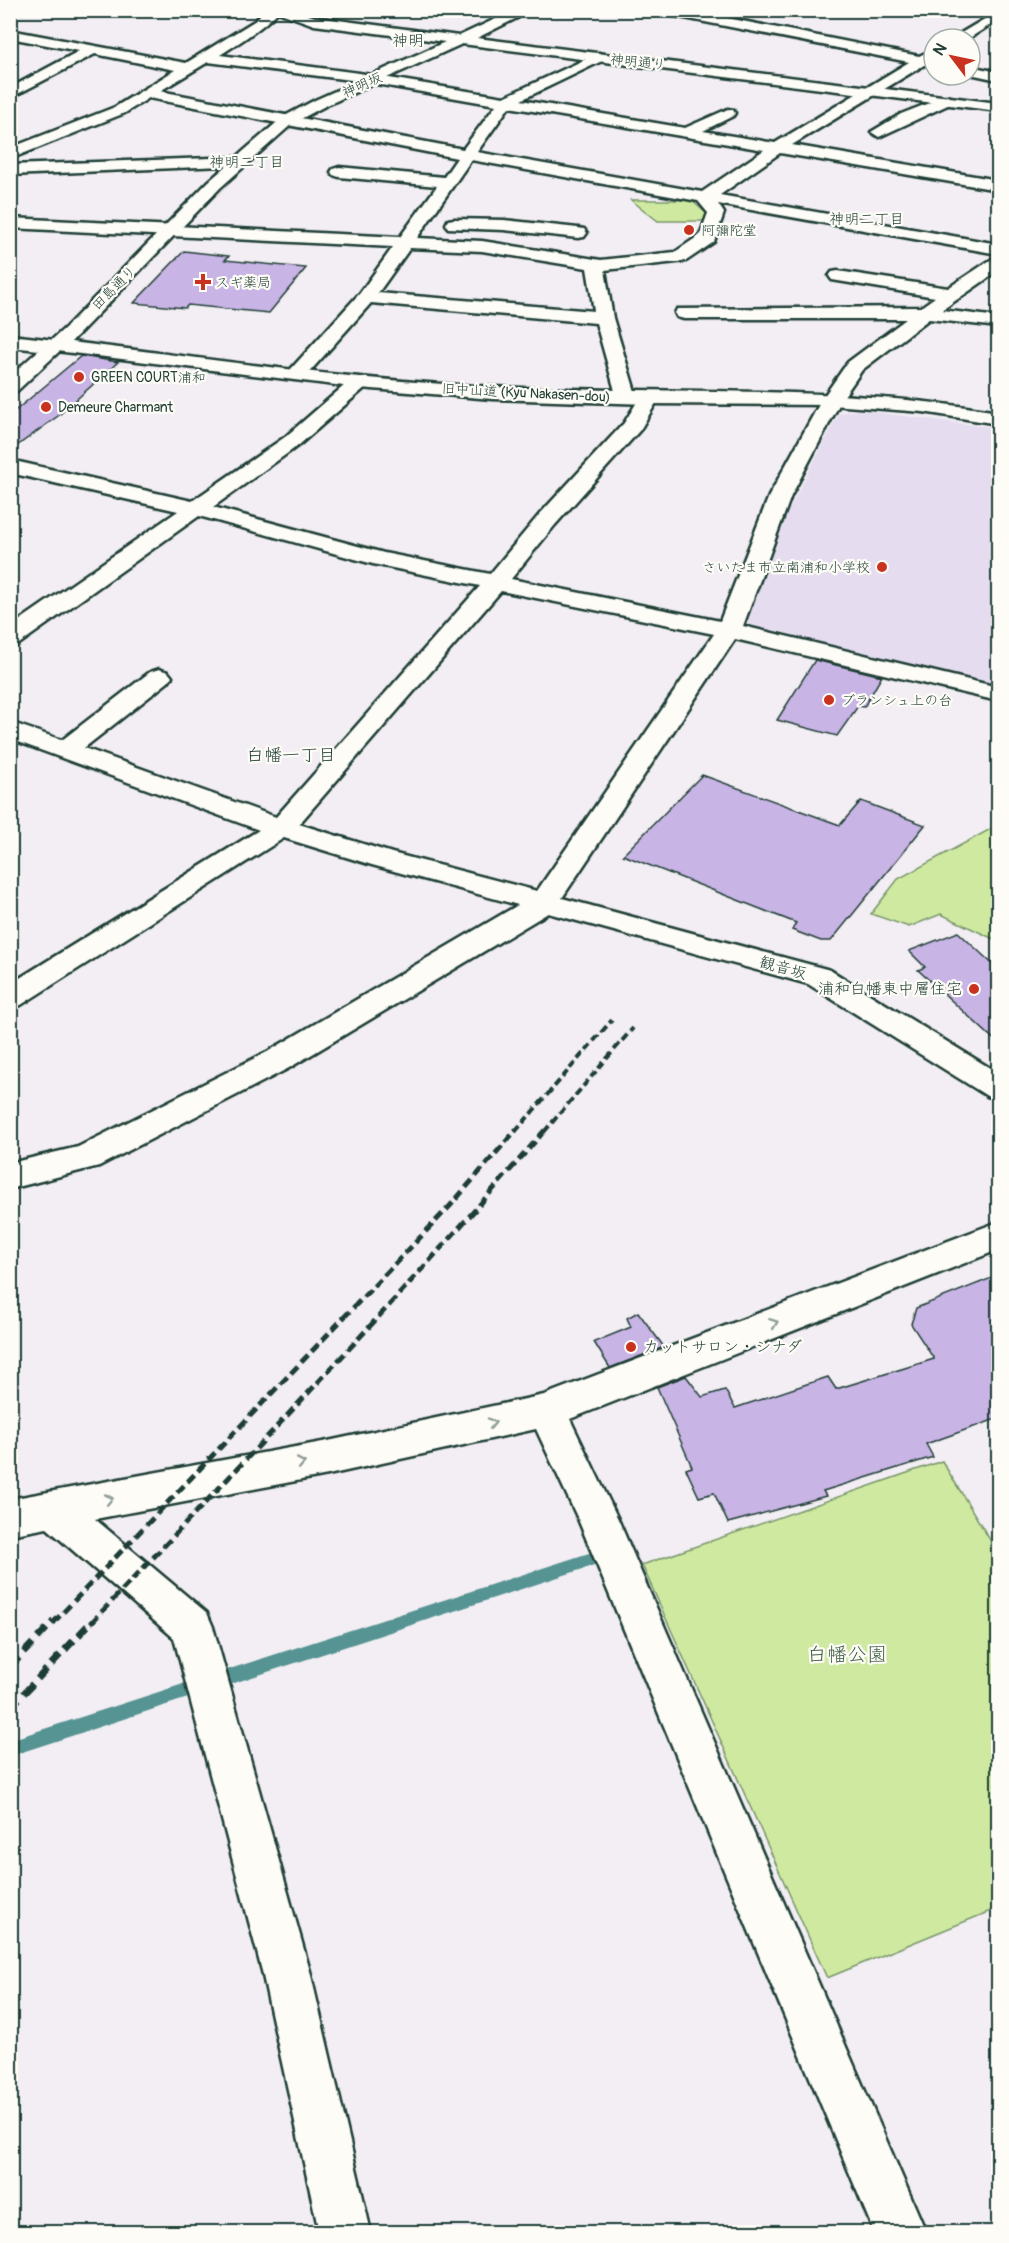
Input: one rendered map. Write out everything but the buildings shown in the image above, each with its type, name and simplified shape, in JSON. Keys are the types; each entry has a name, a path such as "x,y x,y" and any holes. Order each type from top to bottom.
{"street":[{"name":"神明通り","path":"276,10 314,21 999,107"},
{"path":"10,154 120,110 261,23 266,15 276,10"},
{"name":"神明坂","path":"214,186 288,120 526,10"},
{"path":"664,10 922,58"},
{"path":"990,10 999,14"},
{"path":"979,27 999,14"},
{"path":"982,27 999,30"},
{"path":"10,34 189,68"},
{"path":"10,94 92,50"},
{"path":"206,57 374,79 999,185"},
{"path":"297,374 366,297 505,102 599,57"},
{"path":"704,198 777,148 870,90 922,63"},
{"path":"982,72 999,76"},
{"path":"145,93 468,155 999,249"},
{"path":"879,132 906,117 947,100"},
{"path":"669,146 728,113"},
{"path":"32,130 65,131"},
{"path":"10,170 241,162"},
{"path":"339,172 448,182"},
{"path":"188,185 214,186"},
{"name":"田島通り","path":"10,387 73,331 214,186"},
{"path":"10,223 482,246 595,264 680,257 708,238 716,213 704,198"},
{"path":"910,234 929,220"},
{"path":"419,224 504,225 578,233"},
{"path":"10,1176 87,1157 278,1060 544,903 729,630 780,496 832,399 855,366 951,294 999,262"},
{"path":"10,998 281,828 497,581 547,520 633,426 638,398 604,318 595,264"},
{"path":"838,276 951,294"},
{"path":"366,297 604,318"},
{"path":"684,313 926,313 999,322"},
{"name":"旧中山道 (Kyu Nakasen-dou)","path":"10,341 360,382 492,393 638,398 832,399 923,406 999,418"},
{"path":"10,639 292,441 360,382"},
{"path":"10,466 197,509 381,559 729,630 999,694"},
{"path":"65,750 159,677"},
{"name":"観音坂","path":"10,730 281,828 382,859 819,977 999,1088"},
{"path":"10,1517 328,1458 547,1412 999,1236"},
{"path":"547,1412 598,1519 900,2232"},
{"path":"54,1509 192,1627 286,1971 345,2232"}],"shaded area":[{"name":"さいたま市立南浦和小学校","path":"858,410 998,428 998,693 753,628 743,620 787,513 839,413"}],"green space":[{"path":"631,200 691,200 707,214 706,221 658,221"},
{"path":"998,825 998,941 941,914 909,927 871,914 898,879"},
{"name":"白幡公園","path":"942,1461 998,1553 998,1908 827,1978 642,1565"}],"waterway":[{"path":"10,1748 589,1560"}],"railway":[{"path":"515,1132 612,1020"},
{"path":"544,1132 633,1028"},
{"path":"53,1623 450,1206 516,1130"},
{"path":"91,1623 378,1318 545,1130"},
{"path":"10,1667 54,1621"},
{"path":"10,1708 92,1621"}],"place":[{"name":"阿彌陀堂","path":"689,230"},
{"name":"スギ薬局","path":"203,282"},
{"name":"GREEN COURT浦和","path":"79,377"},
{"name":"Demeure Charmant","path":"46,407"},
{"name":"さいたま市立南浦和小学校","path":"882,567"},
{"name":"ブランシュ上の台","path":"829,700"},
{"name":"浦和白幡東中層住宅","path":"974,989"},
{"name":"カットサロン・シナダ","path":"631,1347"}],"district":[{"name":"神明","path":"408,41"},
{"name":"神明二丁目","path":"247,162"},
{"name":"神明二丁目","path":"867,219"},
{"name":"白幡一丁目","path":"291,755"}]}
